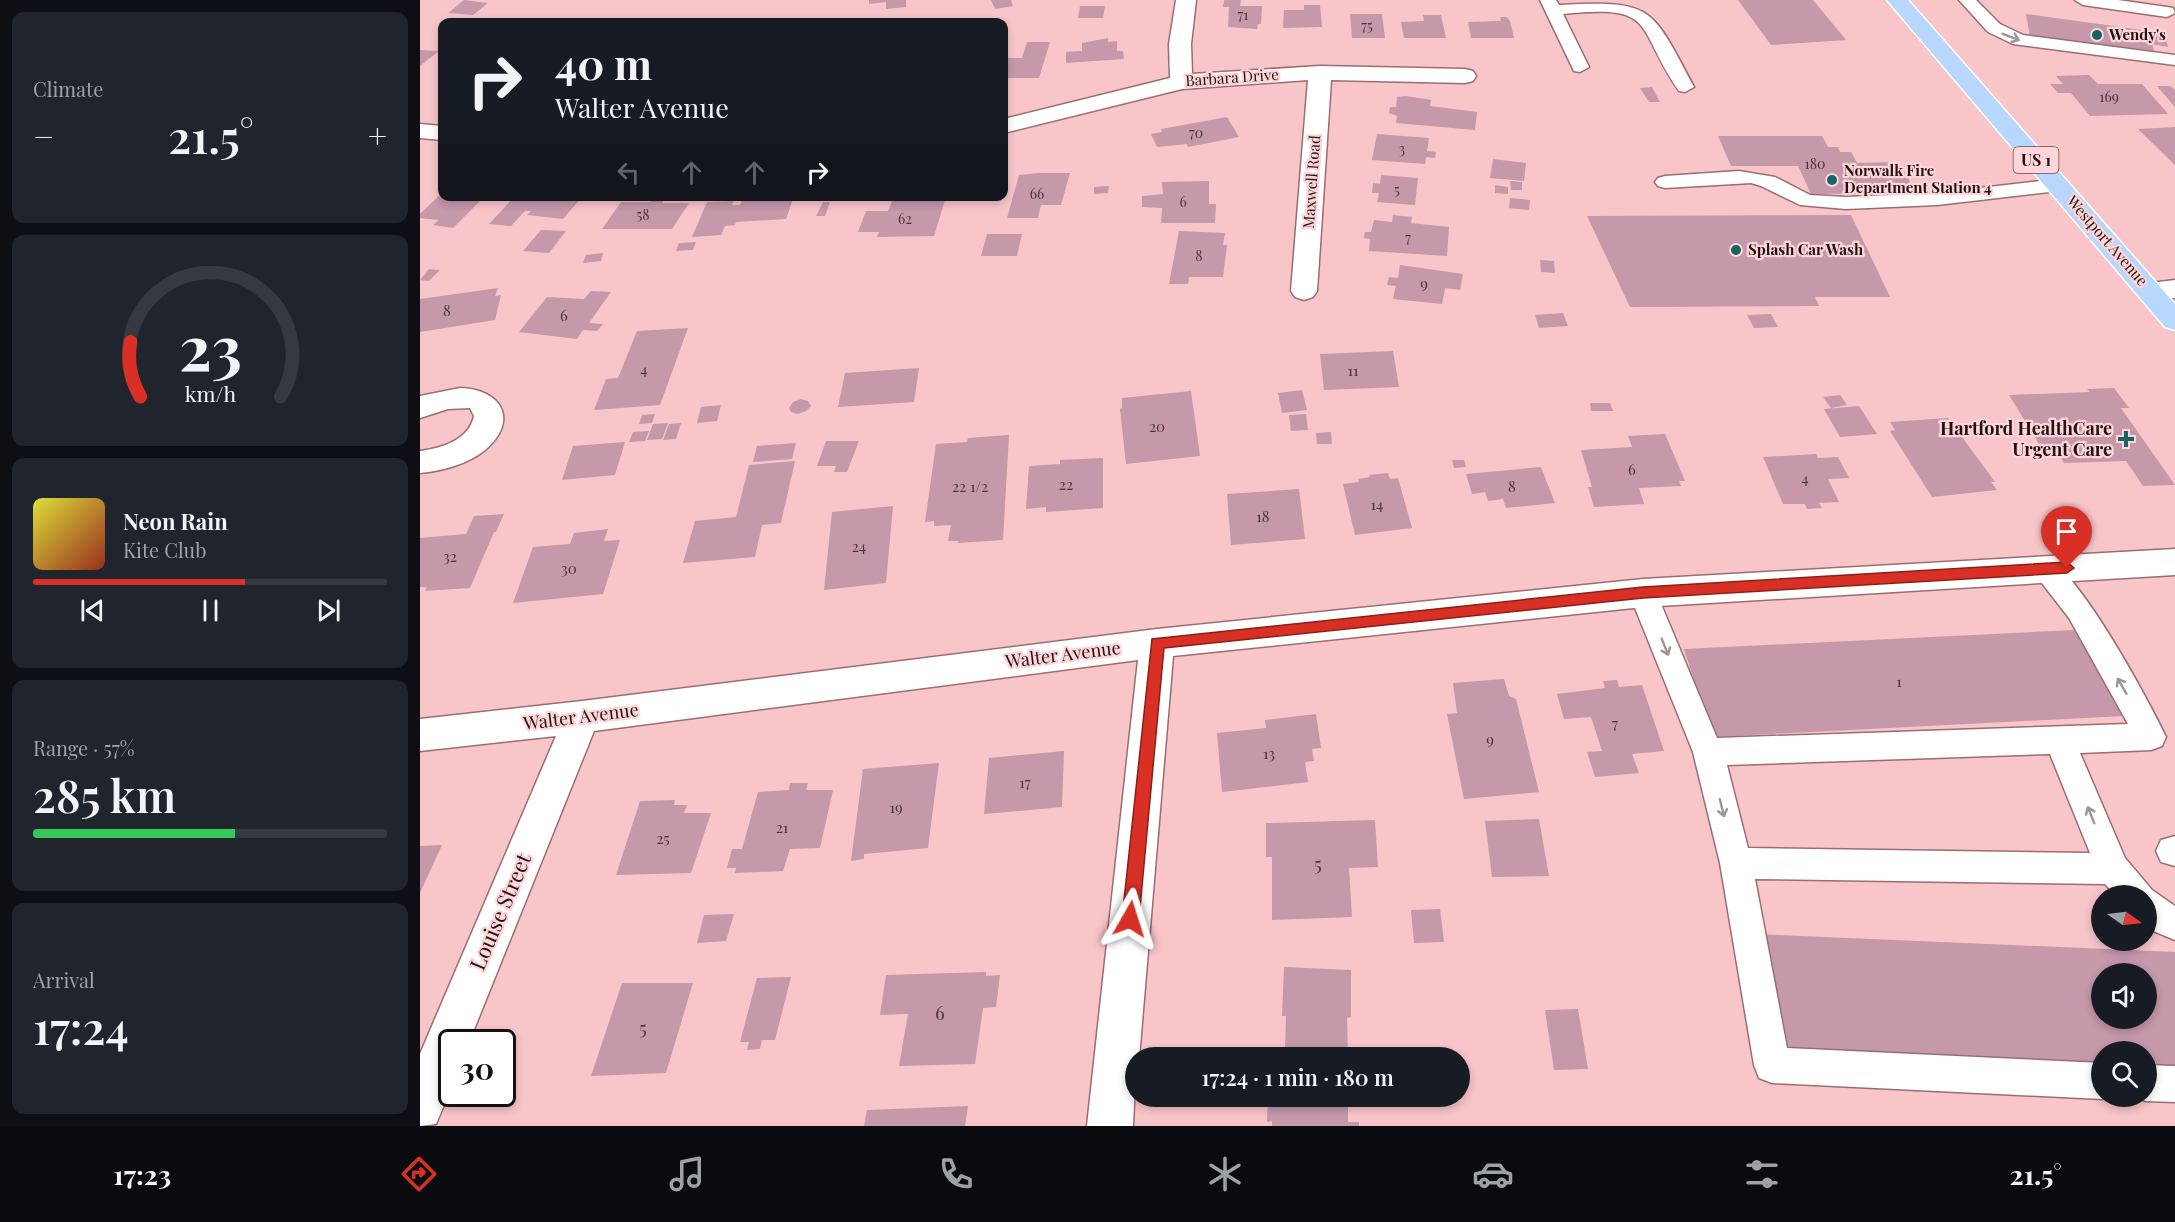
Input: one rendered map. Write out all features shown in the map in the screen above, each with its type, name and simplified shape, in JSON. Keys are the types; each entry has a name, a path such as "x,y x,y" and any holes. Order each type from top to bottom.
{"main road":[{"name":"Westport Avenue","path":"1897,0 2058,185 2162,289 2175,321"}],"street":[{"path":"1180,82 1180,44 1185,0"},
{"name":"Barbara Drive","path":"1008,125 1180,82 1260,75 1320,73 1465,76"},
{"name":"Maxwell Road","path":"1304,291 1320,73"},
{"path":"420,131 438,133"},
{"path":"420,408 450,398 466,397 487,407 489,416 486,427 463,449 447,457 420,462"},
{"name":"Walter Avenue","path":"420,735 582,717 1157,643 1643,593 2175,562"},
{"path":"1110,1126 1157,643"},
{"name":"Louise Street","path":"420,1108 582,717"}],"lane":[{"path":"1967,0 1994,28 2019,40 2175,60"},
{"path":"2083,0 2166,10"},
{"path":"1580,67 1550,5 1620,7 1640,14 1649,24 1685,87"},
{"path":"1665,182 1749,178 1763,180 1793,198 1822,202 1940,200 2058,185"},
{"path":"1708,752 2151,737 2079,610 2045,569"},
{"path":"1643,593 1708,752 1736,864 1773,1065 2091,1080"},
{"path":"2060,740 2113,869 2128,885"},
{"path":"1736,864 2113,869"},
{"path":"2157,915 2175,923"},
{"path":"2157,1083 2175,1084"}],"building":[{"path":"464,0 488,3 473,15 448,13"},
{"path":"869,0 906,0 906,7 886,9 886,2 869,4"},
{"path":"991,0 1011,0 1013,6 995,9"},
{"path":"1224,0 1241,0 1240,6 1262,6 1261,24 1258,24 1257,29 1228,27 1229,7 1223,7"},
{"path":"1738,0 1813,0 1846,40 1771,45"},
{"path":"1304,5 1320,5 1322,27 1283,28 1284,10 1304,10"},
{"path":"1080,6 1105,6 1103,18 1078,18"},
{"path":"1350,14 1382,14 1385,38 1352,38"},
{"name":"Wendy's","path":"2026,14 2164,33 2168,47 2152,44 2155,53 2030,37"},
{"path":"1423,15 1441,15 1446,38 1404,38 1401,22 1424,21"},
{"path":"1500,17 1507,17 1510,21 1514,38 1471,38 1468,22 1501,21"},
{"path":"1108,38 1108,42 1117,41 1117,51 1123,51 1124,59 1066,63 1066,52 1082,51 1082,43"},
{"path":"1027,42 1050,42 1039,78 1008,78 1008,58 1022,58"},
{"path":"420,50 438,51 438,52 420,66"},
{"path":"2089,75 2098,84 2142,84 2168,114 2090,116 2071,93 2058,93 2050,84 2063,84 2056,76"},
{"path":"2157,86 2170,86 2175,90 2175,107"},
{"path":"1652,87 1660,102 1649,102 1640,88"},
{"path":"1397,97 1431,100 1430,106 1477,112 1475,130 1396,123 1397,116 1389,113 1390,107 1396,107"},
{"path":"1227,117 1239,137 1188,147 1187,144 1157,147 1151,134 1162,132 1161,129"},
{"path":"2175,127 2175,165 2138,129"},
{"path":"1377,134 1429,138 1427,151 1436,152 1435,158 1426,157 1425,164 1372,160"},
{"path":"1718,136 1822,136 1828,147 1838,147 1840,152 1851,152 1857,163 1896,162 1908,177 1914,193 1811,194 1798,166 1731,166"},
{"path":"1493,159 1526,163 1524,181 1490,178"},
{"path":"1070,173 1061,205 1041,205 1038,218 1007,218 1019,175"},
{"path":"1381,175 1418,178 1415,205 1377,202 1379,193 1372,193 1373,183 1380,184"},
{"path":"1209,181 1209,204 1216,204 1215,223 1161,223 1162,208 1142,207 1142,196 1163,194 1162,182"},
{"path":"1510,181 1522,182 1522,190 1511,190"},
{"path":"1495,185 1508,187 1508,194 1495,193"},
{"path":"1109,186 1108,193 1094,194 1094,187"},
{"path":"438,197 438,201 480,201 453,228 433,225 439,220 420,218 420,214"},
{"path":"1510,198 1530,200 1529,210 1509,208"},
{"path":"510,201 579,201 563,219 527,215 531,211 525,211 511,226 489,224"},
{"path":"734,201 732,205 740,205 742,201 792,201 786,219 736,222 735,225 725,226 721,235 692,237 707,202"},
{"path":"892,201 945,201 934,236 877,237 879,232 858,232 866,211 888,211"},
{"path":"621,202 689,203 672,229 602,229"},
{"path":"823,202 830,202 825,216 816,216"},
{"path":"1393,215 1412,217 1411,223 1449,227 1447,256 1369,251 1370,239 1364,238 1365,232 1371,232 1374,220 1392,222"},
{"name":"Splash Car Wash","path":"1851,215 1890,297 1815,297 1819,306 1630,307 1587,216"},
{"path":"541,230 566,231 549,253 523,251"},
{"path":"1179,231 1225,233 1223,245 1227,245 1223,277 1189,277 1188,284 1169,284"},
{"path":"987,234 1022,234 1017,256 981,256"},
{"path":"696,242 693,250 676,251 679,243"},
{"path":"603,253 601,261 583,263 586,255"},
{"path":"1540,260 1554,261 1555,273 1541,272"},
{"path":"1400,265 1463,274 1460,290 1445,288 1442,304 1393,299 1396,286 1387,285 1389,277 1398,278"},
{"path":"429,269 440,270 429,281 420,280"},
{"path":"498,288 495,296 501,295 495,320 420,332 420,299"},
{"path":"591,291 611,292 589,323 603,324 597,331 583,330 577,339 519,332 547,297 584,299"},
{"path":"1563,313 1568,326 1539,328 1535,315"},
{"path":"1771,314 1778,327 1754,328 1747,315"},
{"path":"688,328 660,405 594,410 606,379 618,378 637,331"},
{"path":"1393,351 1399,387 1324,390 1320,354"},
{"path":"919,368 914,402 838,407 845,373"},
{"path":"2114,388 2129,408 2121,408 2175,485 2143,486 2126,461 2064,463 2057,451 2044,452 2009,395 2090,392 2087,389"},
{"path":"1302,390 1307,410 1282,413 1278,393"},
{"path":"1191,391 1200,456 1126,464 1120,409 1122,398"},
{"path":"1840,395 1847,405 1831,408 1823,397"},
{"path":"801,399 808,401 811,406 798,414 791,412 789,408 793,402"},
{"path":"1590,403 1610,403 1613,411 1591,411"},
{"path":"721,405 717,421 697,423 701,407"},
{"path":"1859,406 1877,434 1840,437 1824,409"},
{"path":"655,414 652,423 639,424 642,415"},
{"path":"1306,414 1308,430 1291,431 1289,415"},
{"path":"1948,418 1995,482 1991,482 1997,490 1932,497 1890,431 1895,430 1890,422"},
{"path":"668,423 662,439 647,440 653,424"},
{"path":"681,423 676,439 663,440 669,424"},
{"path":"649,431 645,441 629,442 633,432"},
{"path":"1331,432 1332,444 1317,444 1316,433"},
{"path":"1665,434 1685,481 1679,481 1681,486 1639,488 1644,504 1594,507 1588,487 1592,487 1581,450 1632,447 1628,436"},
{"path":"1009,435 1003,540 958,543 958,541 948,541 951,525 934,526 934,521 925,522 936,444 967,442 968,438"},
{"path":"826,441 859,441 847,472 834,472 836,466 817,466"},
{"path":"625,442 615,475 562,480 573,446"},
{"path":"796,443 792,459 753,462 757,446"},
{"path":"1816,454 1818,458 1838,457 1849,478 1828,479 1839,502 1819,503 1822,508 1807,509 1805,504 1783,504 1763,457"},
{"path":"1103,458 1103,508 1046,512 1046,507 1026,509 1029,466 1060,464 1060,460"},
{"path":"1452,460 1464,460 1466,467 1454,468"},
{"path":"795,461 781,523 762,525 755,557 683,563 695,521 736,517 749,465"},
{"path":"1541,467 1555,503 1506,508 1503,499 1488,501 1485,492 1472,494 1466,474"},
{"path":"1388,473 1390,479 1398,478 1412,528 1355,535 1343,484 1359,482 1358,479 1370,477 1369,475"},
{"path":"1299,489 1305,539 1231,545 1227,494"},
{"path":"893,506 886,583 824,590 832,512"},
{"path":"504,514 470,588 425,591 427,587 420,587 420,538 466,534 474,516"},
{"path":"608,529 604,541 620,540 603,594 513,603 533,547 570,544 574,533"},
{"path":"2074,630 2124,716 1712,737 1684,649"},
{"path":"1504,679 1509,696 1516,699 1539,792 1464,799 1447,714 1457,713 1453,683"},
{"path":"1617,680 1619,687 1642,685 1664,751 1632,754 1639,773 1595,777 1587,752 1602,751 1591,717 1564,719 1557,694 1605,688 1603,681"},
{"path":"1316,714 1321,748 1312,749 1314,761 1305,762 1308,782 1222,792 1217,733 1266,728 1265,720"},
{"path":"1064,751 1062,807 984,814 989,758"},
{"path":"939,763 928,848 864,854 864,859 851,861 863,769"},
{"path":"790,783 808,783 806,790 833,790 820,848 790,849 783,871 735,873 736,868 727,868 732,849 742,849 758,792 789,790"},
{"path":"675,800 674,805 687,805 684,813 711,813 691,873 616,875 640,801"},
{"path":"1539,819 1549,876 1492,877 1485,821"},
{"path":"1375,820 1378,867 1349,868 1352,917 1272,920 1272,857 1266,857 1266,823"},
{"path":"442,845 420,893 420,846"},
{"path":"1440,909 1444,942 1414,943 1411,910"},
{"path":"734,914 726,941 697,943 704,915"},
{"path":"1756,934 2091,948 2091,951 2175,952 2175,1075 2157,1074 2157,1041 2091,1041 2091,1071 1782,1057"},
{"path":"1284,967 1351,970 1351,1017 1347,1018 1348,1047 1285,1047 1286,1016 1282,1016"},
{"path":"986,972 986,976 1000,975 996,1007 983,1008 975,1064 899,1066 908,1014 880,1015 886,975"},
{"path":"791,977 775,1040 762,1040 760,1049 747,1050 749,1042 740,1042 757,978"},
{"path":"622,983 693,983 666,1073 591,1076"},
{"path":"1578,1009 1588,1069 1554,1070 1545,1010"},
{"path":"968,1106 965,1126 864,1126 867,1110"},
{"path":"1268,1107 1348,1107 1348,1122 1359,1122 1359,1126 1272,1126 1272,1121 1267,1122"}],"place":[{"name":"Wendy's","path":"2097,35"},
{"name":"Norwalk Fire Department Station 4","path":"1832,180"},
{"name":"Splash Car Wash","path":"1736,250"},
{"name":"Hartford HealthCare Urgent Care","path":"2126,439"}],"route":[{"path":"1130,919 1157,643 1643,593 2067,568"}]}
